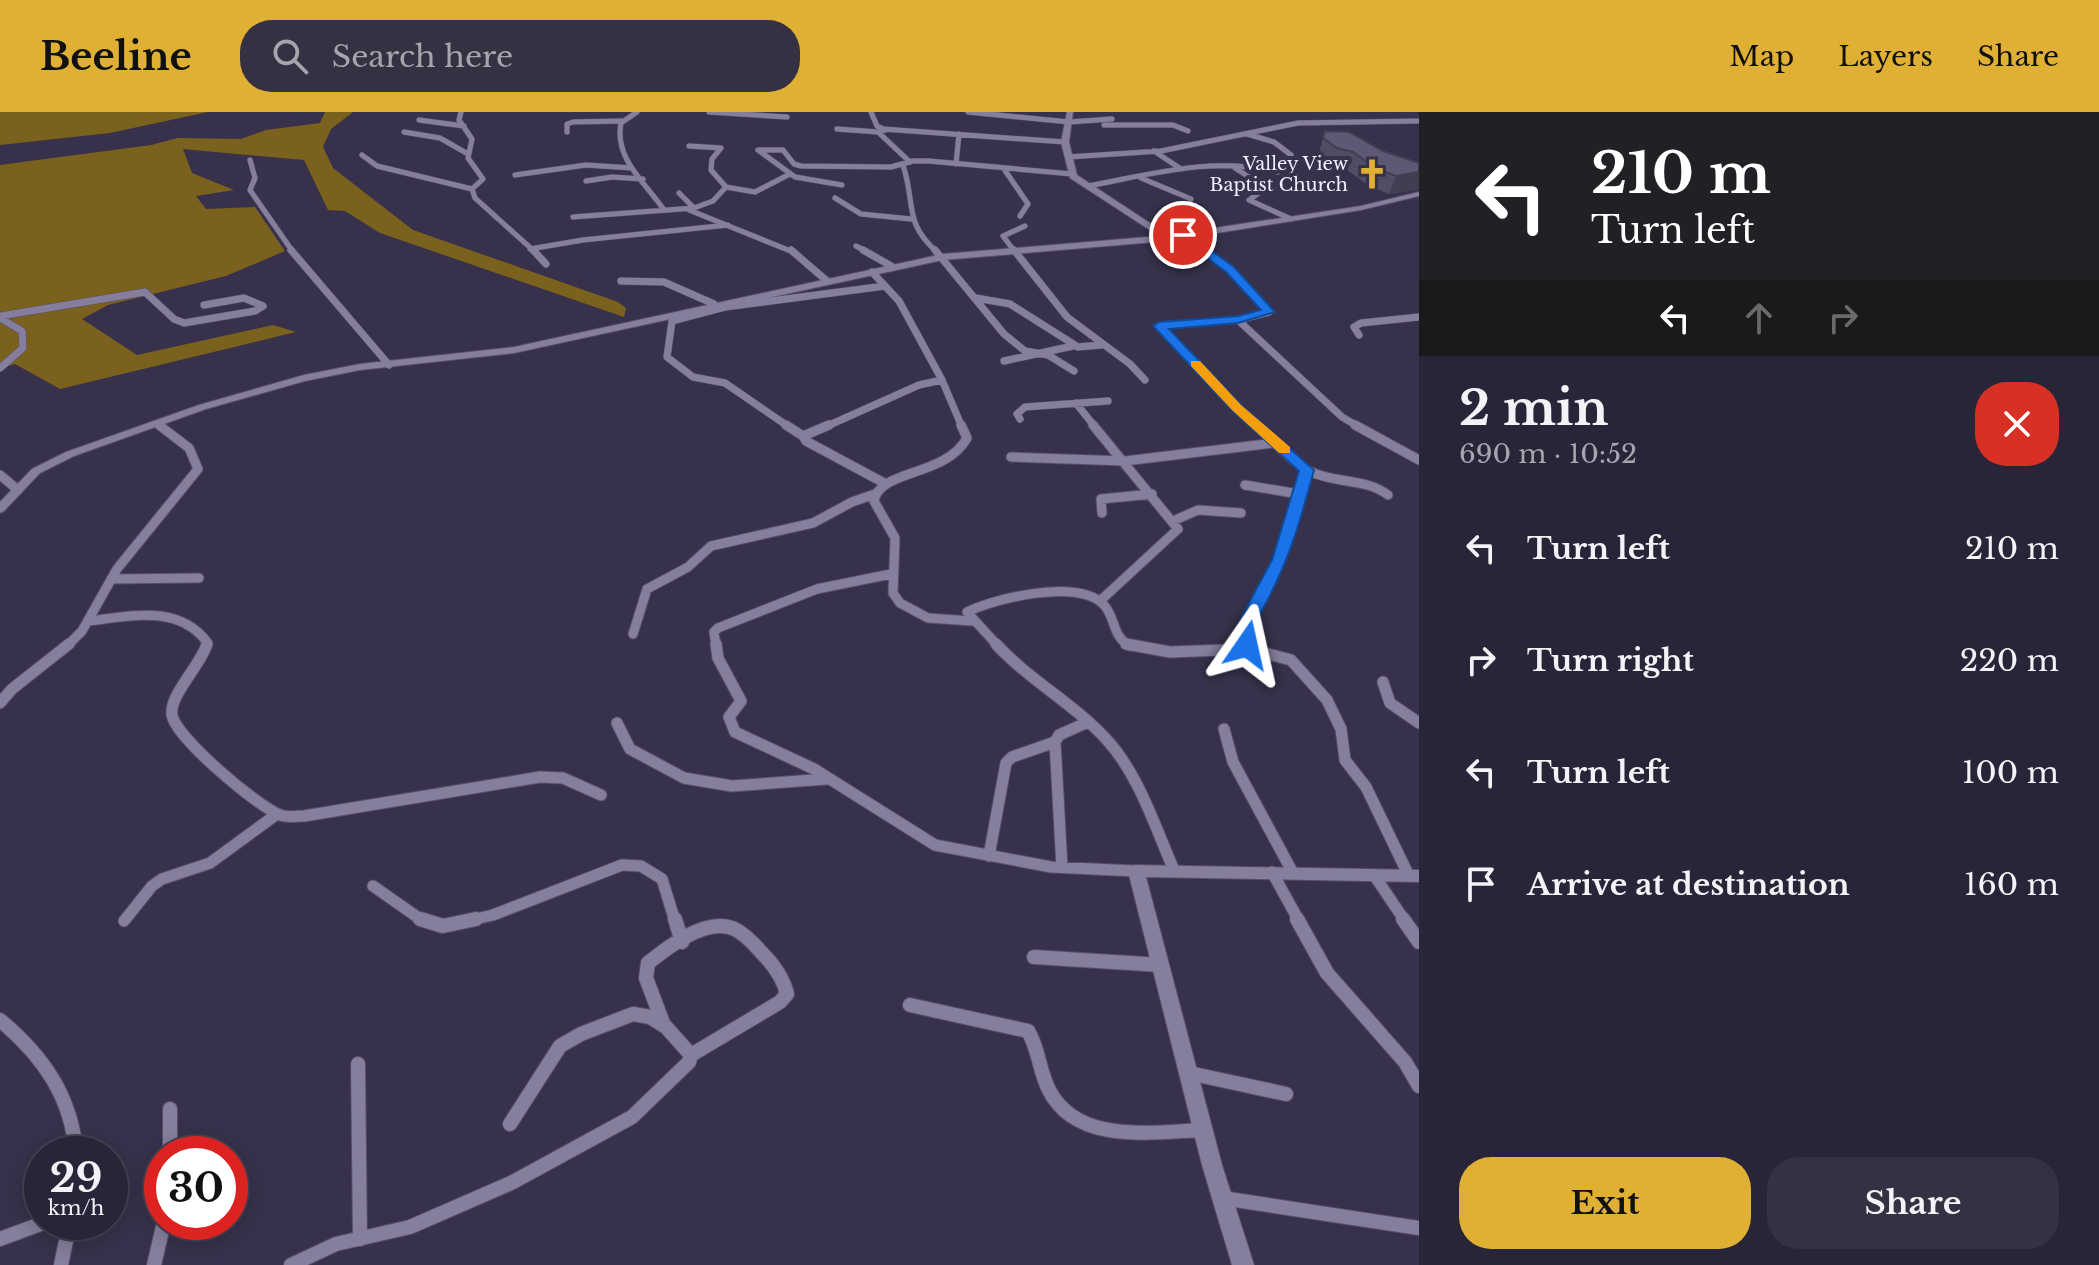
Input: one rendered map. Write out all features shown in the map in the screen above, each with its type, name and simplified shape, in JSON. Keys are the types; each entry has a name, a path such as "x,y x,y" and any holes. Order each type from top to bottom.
{"main road":[{"path":"1070,112 1065,142 1072,174 1167,238"},
{"path":"0,509 46,465 158,424 289,382 389,365 514,350 714,304 943,257 1167,238 1361,208 1417,194"},
{"path":"1243,1265 1203,1130 1136,871 1414,876"}],"street":[{"path":"461,112 459,120 472,139 468,154 470,163 483,179 472,189"},
{"path":"567,132 567,124 573,122 624,120 636,112"},
{"path":"709,112 787,117"},
{"path":"871,112 877,126 887,130"},
{"path":"968,112 1069,123 1173,125 1188,131"},
{"path":"1340,112 1354,121"},
{"path":"1069,123 1112,119"},
{"path":"419,120 464,126"},
{"path":"624,120 619,134 621,152 664,210"},
{"path":"1068,157 1154,151 1298,123 1419,121"},
{"path":"837,129 1065,142"},
{"path":"404,132 440,138 456,150 468,154"},
{"path":"878,132 906,164 912,193 911,219 920,237 943,257 1004,334 1025,351 1039,353 1074,371"},
{"path":"956,164 959,134"},
{"path":"1245,134 1274,142 1291,155"},
{"path":"689,146 721,148 712,159 711,170 726,187 755,192 790,174"},
{"path":"842,185 790,174 758,150 783,150 796,165 956,164 1072,174"},
{"path":"1154,151 1181,169"},
{"path":"362,155 383,168 472,189"},
{"path":"250,160 255,178 250,190 299,261 389,365"},
{"path":"515,175 586,165 632,168"},
{"path":"1222,165 1242,170 1266,190 1249,200 1291,219"},
{"path":"1088,186 1222,165 1252,165 1278,172"},
{"path":"1004,169 1028,204 1020,216"},
{"path":"586,181 612,177 643,179"},
{"path":"1140,178 1191,199"},
{"path":"1215,189 1256,180"},
{"path":"573,217 690,209 713,201 726,187"},
{"path":"472,189 475,198 546,264"},
{"path":"679,193 690,209 791,250 827,281"},
{"path":"835,198 861,214 911,219"},
{"path":"530,249 583,240 728,225"},
{"path":"1025,226 1003,234 1052,303 1101,345 1133,363 1145,380"},
{"path":"1183,235 1230,269 1269,312 1238,320 1159,326 1274,443 1307,470 1337,481 1375,485 1388,495"},
{"path":"856,246 893,267"},
{"path":"633,634 647,589 688,567 711,546 813,523 852,502 875,494 886,484 939,464 964,447 967,438 942,380 899,301 872,272"},
{"path":"621,281 664,282 714,304"},
{"path":"885,286 725,307 672,321 668,360 693,377 728,385 806,441 886,484"},
{"path":"0,317 145,292 174,319 184,323 255,311 263,306 249,298 204,305"},
{"path":"976,298 1010,304 1075,345"},
{"path":"0,317 22,331 23,335 23,348 0,368"},
{"path":"1359,335 1354,327 1361,323 1419,317"},
{"path":"1238,320 1342,417 1419,460"},
{"path":"1004,361 1075,345 1101,345"},
{"path":"803,436 919,385 942,380"},
{"path":"1020,419 1017,414 1025,407 1108,401"},
{"path":"1076,403 1152,494 1177,531 1100,601"},
{"path":"0,703 12,689 59,654 89,621 111,579 198,469 188,445 158,424"},
{"path":"1011,457 1125,461 1274,443"},
{"path":"1251,649 1245,641 1250,616 1280,560 1307,470"},
{"path":"0,475 18,490"},
{"path":"1245,485 1299,494"},
{"path":"875,494 874,501 895,538 891,574 897,600 931,620 972,621"},
{"path":"1102,513 1101,499 1152,494"},
{"path":"1173,521 1187,511 1199,508 1241,513"},
{"path":"891,574 817,589 723,625 714,632 718,658 741,701 729,717 735,732 814,769 935,845 1062,867 1136,871"},
{"path":"111,579 199,578"},
{"path":"1174,870 1134,779 1108,741 1054,691 1019,668 972,621 967,612 972,608 1027,595 1077,592 1100,601 1106,607 1117,635 1129,646 1212,652 1251,649 1291,660 1327,700 1341,729 1345,760 1366,787 1414,876"},
{"path":"89,621 178,616 204,636 207,642 201,662 174,701 174,724 222,773 277,814 304,816 540,777 563,778 601,795"},
{"path":"1383,682 1390,703 1419,723"},
{"path":"1062,867 1055,742 1059,735 1088,722"},
{"path":"617,723 630,749 684,778 732,786 827,779"},
{"path":"1224,729 1233,762 1293,873"},
{"path":"989,856 1006,763 1012,757 1055,742"},
{"path":"124,921 152,886 162,879 210,863 277,814"},
{"path":"373,886 425,922 443,926 493,915 600,871 622,865 641,866 662,879 682,942"},
{"path":"1272,872 1327,973 1405,1062 1419,1086"},
{"path":"1374,875 1419,942"},
{"path":"302,1263 336,1244 410,1227 511,1183 632,1117 689,1062 691,1055 780,1002 787,994 787,988 773,966 732,928 710,928 648,963 646,972 663,1023 691,1055"},
{"path":"1034,957 1161,965"},
{"path":"910,1005 1028,1031 1035,1040 1051,1094 1089,1127 1105,1132 1203,1130"},
{"path":"510,1124 560,1046 633,1014 640,1013 663,1023"},
{"path":"0,1020 46,1063 69,1109 73,1136"},
{"path":"358,1064 360,1239"},
{"path":"1189,1073 1286,1094"},
{"path":"170,1109 170,1136"},
{"path":"1222,1198 1419,1228"},
{"path":"0,1239 24,1230"},
{"path":"61,1265 66,1240"},
{"path":"154,1265 160,1240"}],"shaded area":[{"path":"0,112 208,112 110,133 0,145"},
{"path":"325,112 353,112 331,129 323,147 333,168 413,230 618,302 626,308 624,317 380,233 345,211 328,210 304,160 183,149 192,173 234,190 196,196 206,209 255,207 285,251 226,276 108,305 82,319 137,355 273,325 296,332 60,389 15,364 0,368 0,165 151,145 178,138 241,139 266,130 320,123"}],"building":[{"path":"1325,131 1349,132 1383,151 1419,163 1419,172 1396,176 1377,169 1353,152 1337,148 1323,138"}],"slow traffic":[{"path":"1195,363 1236,407 1285,450"}],"place":[{"name":"Valley View Baptist Church","path":"1372,174"}],"route":[{"path":"1183,235 1230,269 1269,312 1238,320 1166,323 1161,324 1160,328 1236,407 1307,470 1286,545 1250,616 1245,641 1247,645"}]}
